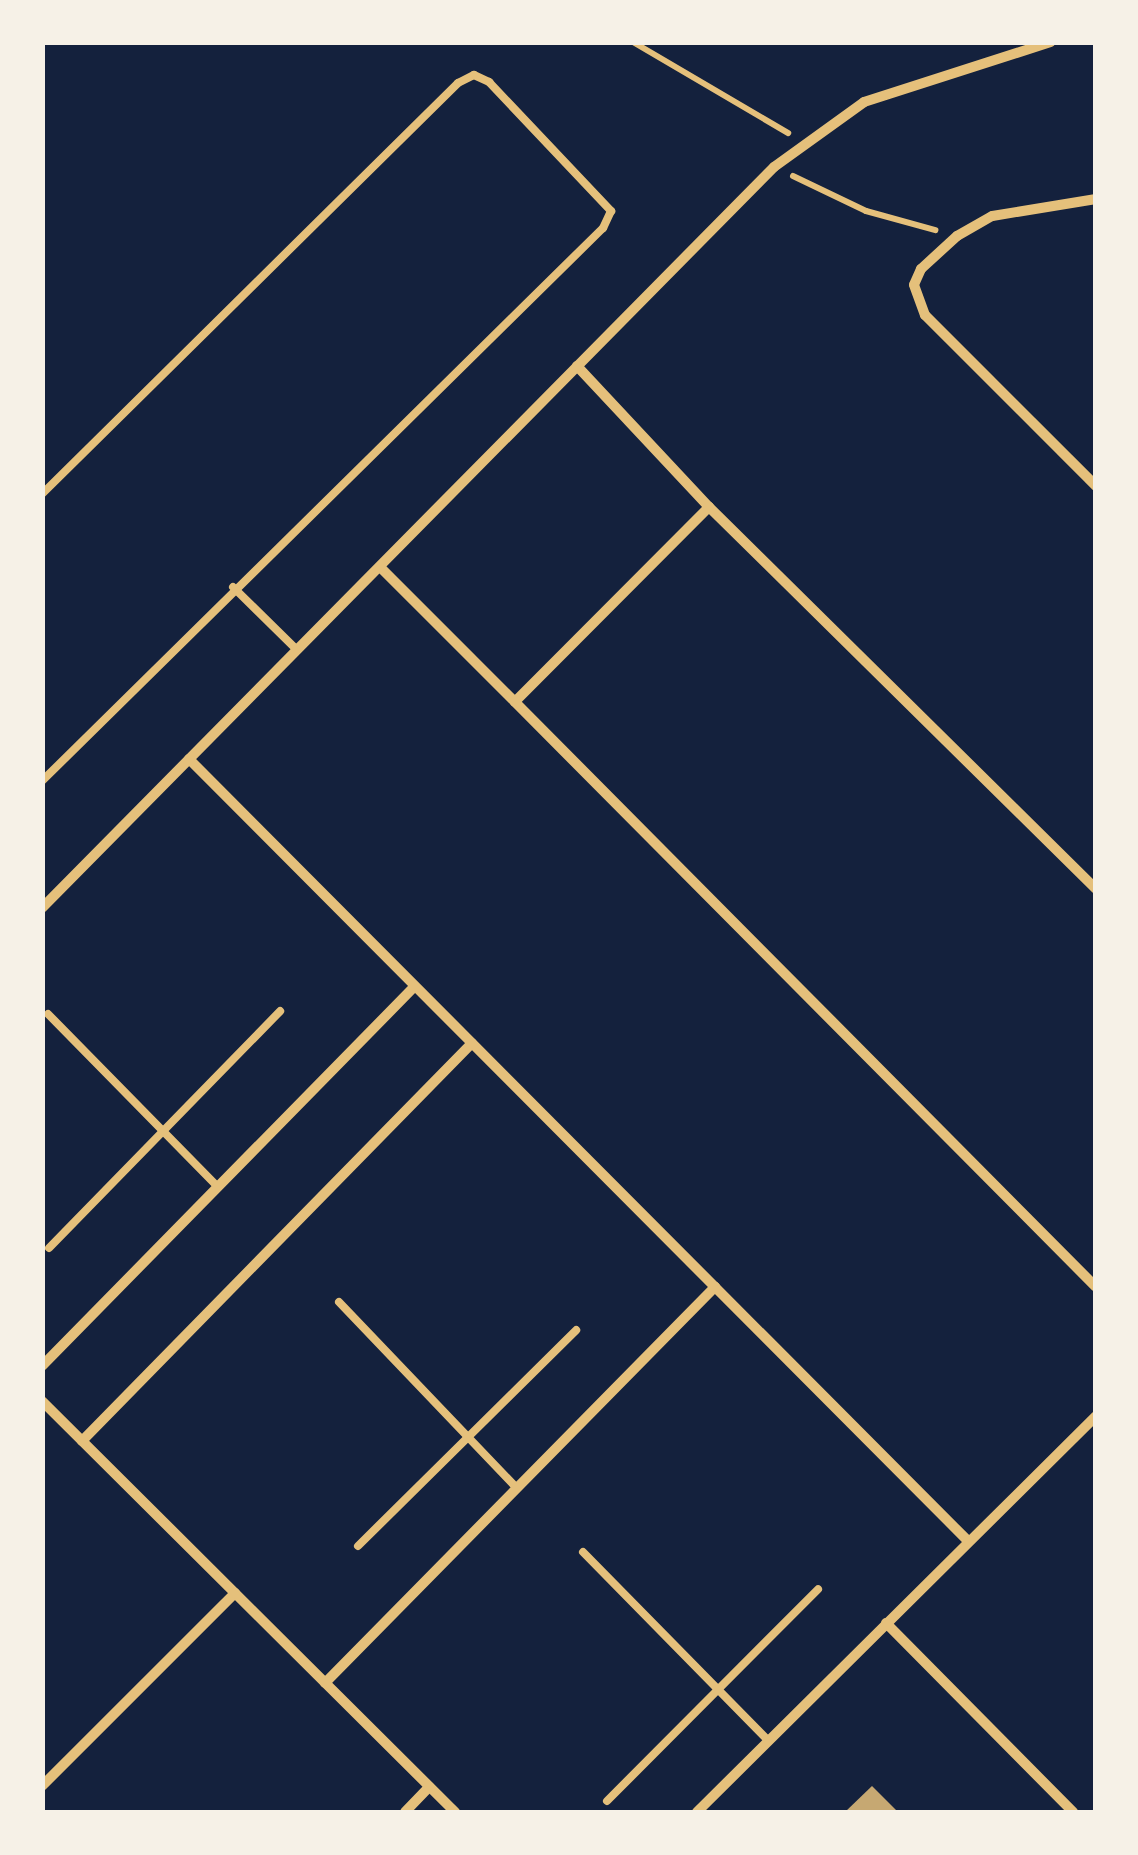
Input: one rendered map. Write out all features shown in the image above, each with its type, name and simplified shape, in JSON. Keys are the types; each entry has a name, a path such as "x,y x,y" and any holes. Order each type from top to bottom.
{"street":[{"path":"42,908 774,167 864,102 1051,42"},
{"path":"1096,198 992,216 958,236 921,270 917,301 1096,486"},
{"path":"577,366 709,507 1096,889"},
{"path":"514,702 709,507"},
{"path":"380,567 1096,1288"},
{"path":"190,759 968,1541"},
{"path":"42,1366 414,986"},
{"path":"82,1442 472,1043"},
{"path":"325,1683 715,1288"},
{"path":"42,1401 455,1812"},
{"path":"696,1812 1096,1416"},
{"path":"42,1786 235,1593"},
{"path":"886,1623 1073,1812"},
{"path":"405,1812 429,1787"}],"lane":[{"path":"42,494 458,83 474,76 489,82 602,194 611,211 602,228 233,586 42,781"},
{"path":"233,586 297,650"},
{"path":"49,1248 280,1010"},
{"path":"48,1014 216,1186"},
{"path":"339,1302 516,1488"},
{"path":"358,1546 576,1330"},
{"path":"584,1552 768,1740"},
{"path":"607,1801 818,1589"}],"path":[{"path":"634,42 806,144"},
{"path":"774,167 866,211 958,236"}],"building":[{"path":"872,1786 898,1812 845,1812"}]}
